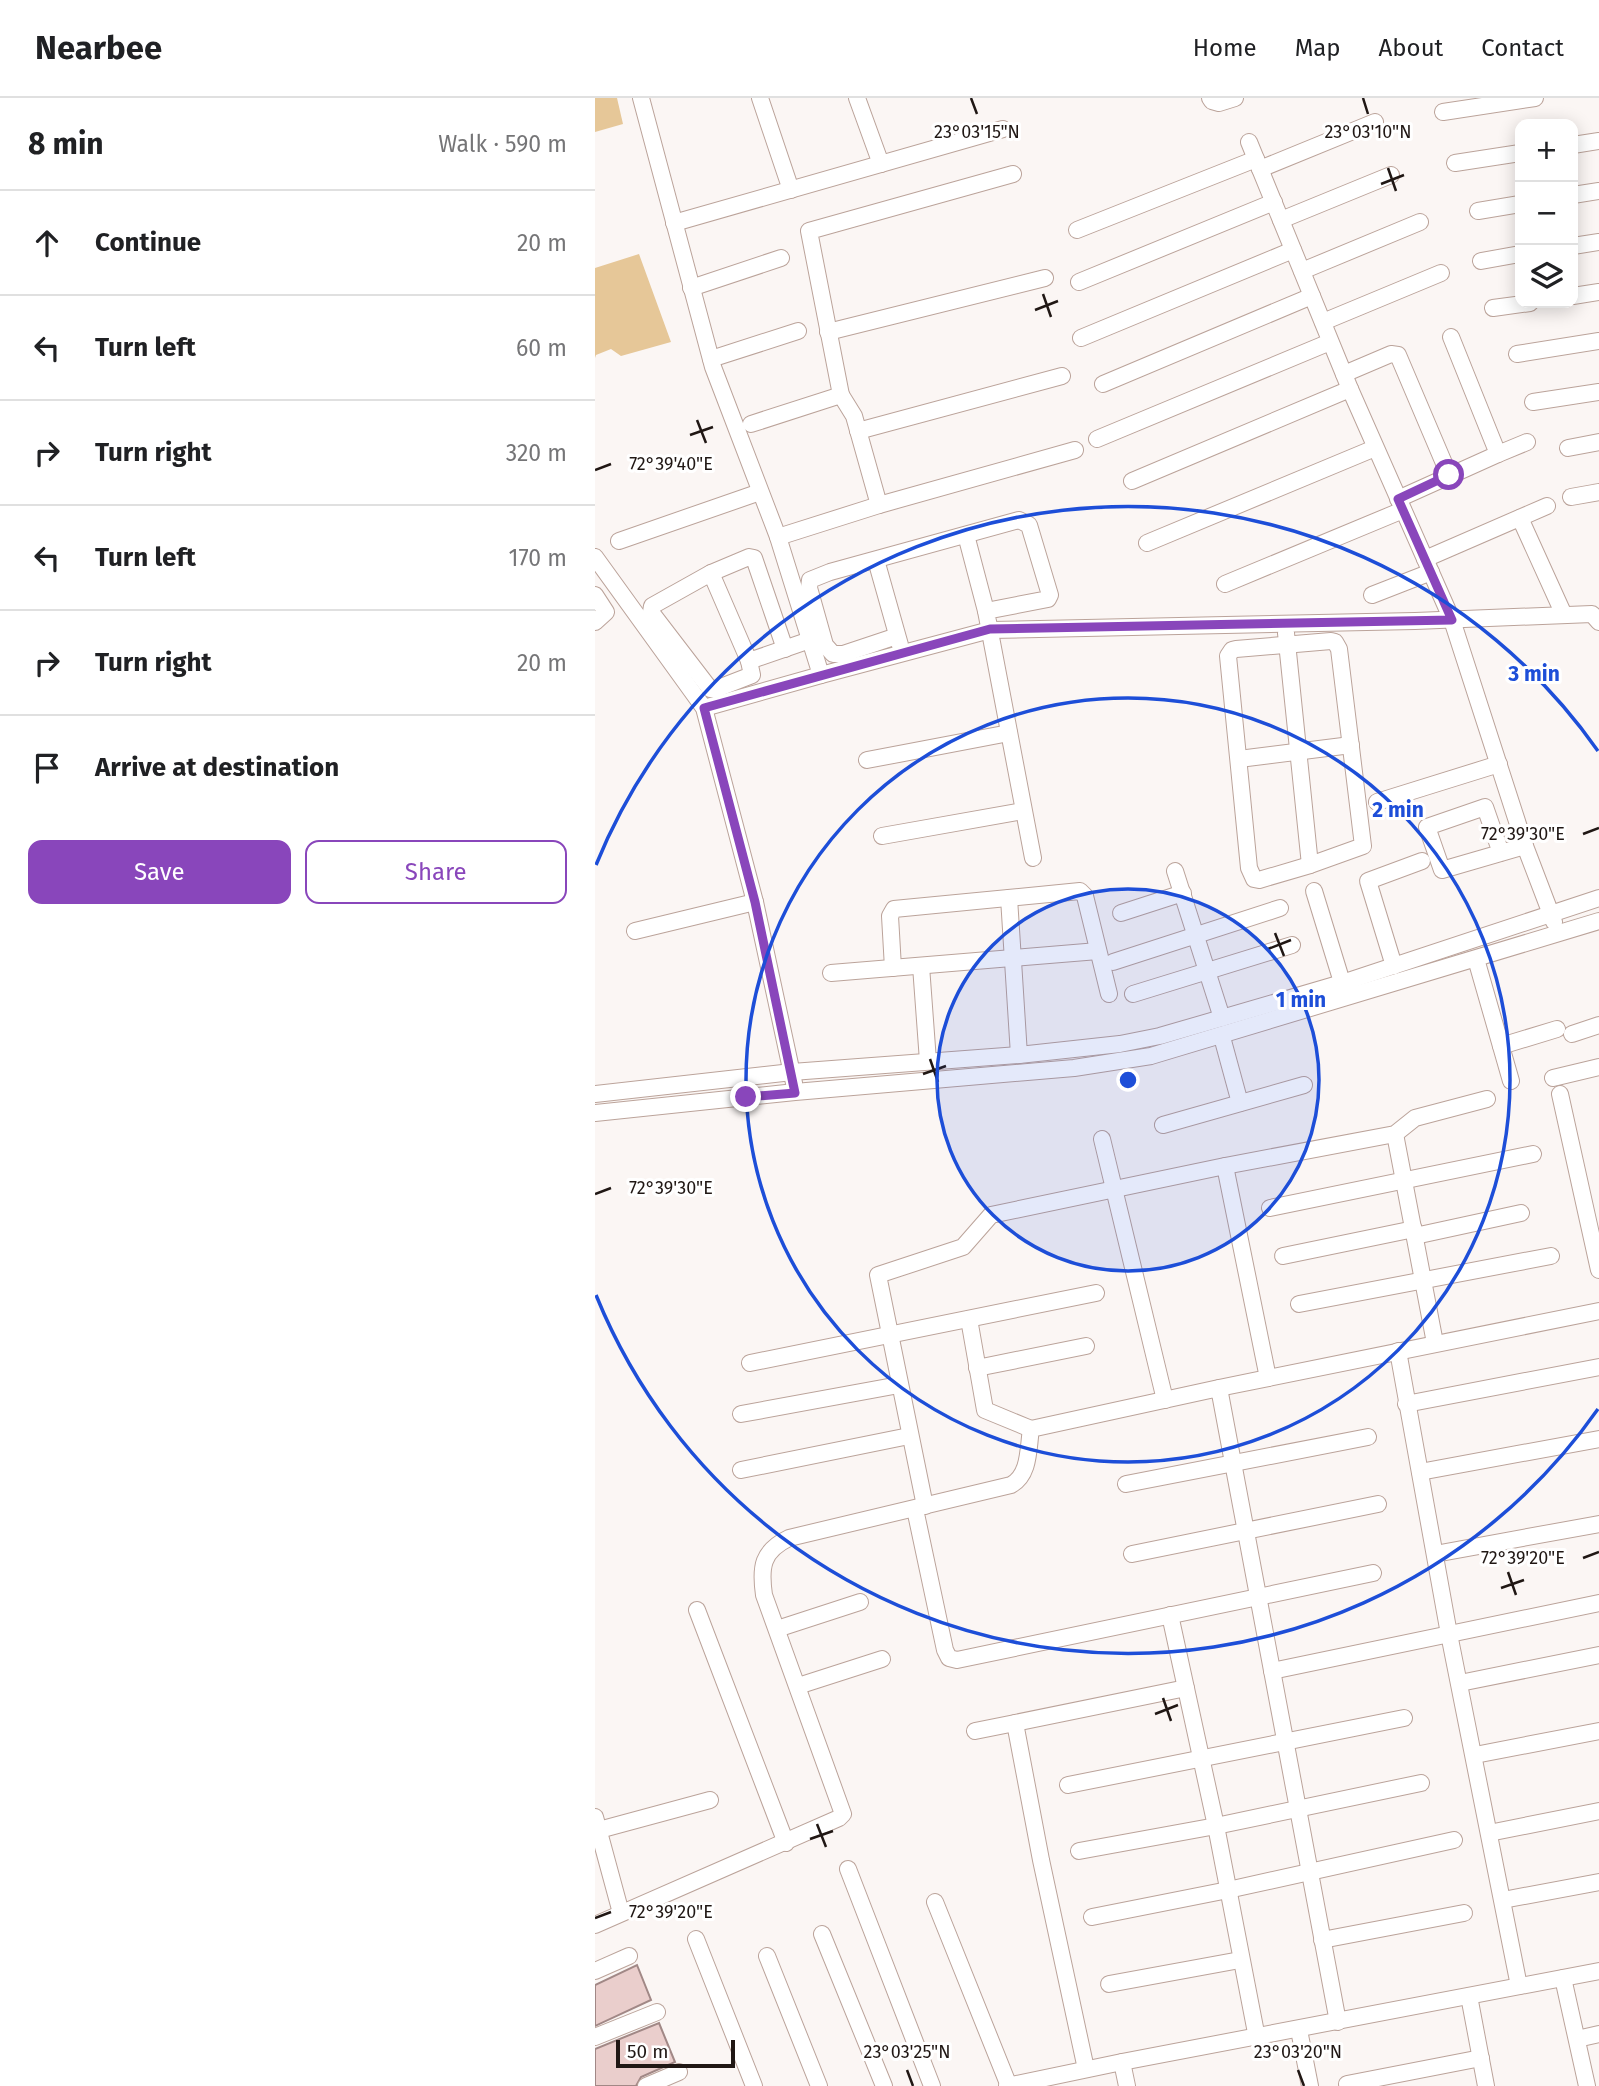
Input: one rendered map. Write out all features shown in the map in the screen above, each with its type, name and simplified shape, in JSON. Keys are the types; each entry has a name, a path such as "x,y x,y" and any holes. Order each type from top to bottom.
{"street":[{"path":"641,98 711,359 778,537 821,675"},
{"path":"760,98 791,190"},
{"path":"857,98 881,164"},
{"path":"1210,98 1212,102 1219,103 1235,98"},
{"path":"1443,112 1535,98"},
{"path":"1077,230 1375,122"},
{"path":"674,223 1003,129"},
{"path":"1578,144 1599,141"},
{"path":"1249,142 1375,448 1452,620 1525,846 1558,934"},
{"path":"1455,163 1515,154"},
{"path":"879,505 854,416 841,396 809,231 1013,174"},
{"path":"1280,219 1391,175"},
{"path":"1578,194 1599,191"},
{"path":"1079,282 1274,202"},
{"path":"1478,211 1515,205"},
{"path":"1302,271 1420,222"},
{"path":"1578,245 1599,242"},
{"path":"1081,338 1293,250"},
{"path":"1481,261 1515,255"},
{"path":"691,288 781,258"},
{"path":"1323,322 1441,273"},
{"path":"828,332 1045,278"},
{"path":"1578,295 1599,292"},
{"path":"1103,384 1312,296"},
{"path":"1493,308 1515,305"},
{"path":"711,359 798,331"},
{"path":"1451,337 1498,454"},
{"path":"1517,354 1599,341"},
{"path":"1097,439 1330,342"},
{"path":"1132,481 1347,381 1391,354 1398,355 1449,475"},
{"path":"858,431 1062,376"},
{"path":"1534,402 1599,392"},
{"path":"751,424 841,396"},
{"path":"1225,584 1400,505 1449,475 1527,442"},
{"path":"1568,448 1599,442"},
{"path":"1147,543 1375,448"},
{"path":"778,537 879,505 1075,450"},
{"path":"619,541 760,492"},
{"path":"1571,496 1599,492"},
{"path":"1372,595 1547,506"},
{"path":"1520,518 1564,615"},
{"path":"897,636 843,654 833,654 825,645 809,588 810,580 966,534 1019,520 1025,521 1029,525 1050,595 1045,601 986,611"},
{"path":"966,534 990,629 1033,858"},
{"path":"711,573 750,661 752,675 710,689 652,612 652,606 711,573 749,557 754,558 785,649"},
{"path":"876,560 902,653"},
{"path":"597,562 704,708 755,902 795,1093"},
{"path":"595,594 606,612 595,622"},
{"path":"704,708 990,629 1452,620 1592,614 1599,622"},
{"path":"1285,624 1310,865"},
{"path":"750,661 810,640"},
{"path":"1331,641 1337,645 1363,846 1259,880 1251,875 1228,656 1232,650 1287,643 1331,641"},
{"path":"867,760 1009,733"},
{"path":"1239,759 1351,744"},
{"path":"1377,802 1499,764"},
{"path":"1501,853 1485,807 1427,827 1442,870 1501,853 1525,846"},
{"path":"882,836 1023,811"},
{"path":"1394,966 1368,881 1422,860"},
{"path":"1175,870 1222,1018"},
{"path":"1314,891 1344,991"},
{"path":"893,968 890,916 894,909 1082,892 1109,994"},
{"path":"1121,913 1183,893"},
{"path":"1009,898 1019,1055"},
{"path":"595,1113 1073,1068 1151,1056 1222,1037 1344,991 1394,966 1599,898"},
{"path":"635,931 755,902"},
{"path":"1113,962 1280,908"},
{"path":"595,1094 792,1072 1019,1055 1120,1044 1476,959 1599,921"},
{"path":"1133,995 1292,945"},
{"path":"831,973 1098,951"},
{"path":"1476,959 1511,1081"},
{"path":"921,966 928,1061"},
{"path":"1501,1046 1599,1025"},
{"path":"1222,1037 1240,1103"},
{"path":"1553,1078 1599,1067"},
{"path":"1163,1125 1304,1085"},
{"path":"1560,1094 1599,1270"},
{"path":"1373,1573 965,1658 949,1658 878,1275 963,1247 991,1215 1395,1134 1415,1118 1487,1099"},
{"path":"1395,1134 1435,1343"},
{"path":"1102,1139 1165,1400"},
{"path":"1271,1208 1533,1154"},
{"path":"1225,1166 1268,1378"},
{"path":"1283,1256 1521,1213"},
{"path":"1299,1304 1551,1256"},
{"path":"750,1363 1096,1293"},
{"path":"969,1319 985,1410 1031,1429 1599,1311"},
{"path":"977,1368 1086,1346"},
{"path":"1398,1351 1449,1634 1519,1986"},
{"path":"1406,1404 1599,1367"},
{"path":"741,1414 899,1385"},
{"path":"1219,1388 1338,2022"},
{"path":"595,1925 786,1843 843,1814 764,1595 764,1563 769,1551 789,1538 1011,1485 1019,1481 1025,1471 1031,1429"},
{"path":"741,1470 909,1436"},
{"path":"1126,1484 1368,1437"},
{"path":"1420,1472 1599,1439"},
{"path":"1132,1554 1378,1504"},
{"path":"1436,1554 1599,1524"},
{"path":"777,1629 860,1602"},
{"path":"1272,1671 1599,1603"},
{"path":"697,1610 786,1843"},
{"path":"1170,1615 1216,1826 1257,2038"},
{"path":"1459,1683 1599,1655"},
{"path":"798,1686 883,1659"},
{"path":"975,1731 1186,1688"},
{"path":"1068,1785 1403,1718"},
{"path":"1015,1723 1086,2069"},
{"path":"1475,1755 1599,1731"},
{"path":"1079,1851 1298,1810 1421,1783"},
{"path":"621,1913 597,1824 710,1800"},
{"path":"1489,1833 1599,1811"},
{"path":"1092,1917 1454,1840"},
{"path":"848,1869 932,2086"},
{"path":"1503,1900 1599,1882"},
{"path":"935,1902 1008,2086 1599,1971"},
{"path":"1322,1940 1464,1913"},
{"path":"823,1934 884,2086"},
{"path":"696,1938 754,2086"},
{"path":"595,1971 629,1956"},
{"path":"767,1956 819,2086"},
{"path":"1109,1984 1240,1960"},
{"path":"1563,1978 1587,2086"},
{"path":"1469,1996 1486,2086"},
{"path":"595,2037 657,2012"},
{"path":"1299,2030 1310,2086"},
{"path":"1577,2039 1599,2034"},
{"path":"1347,2084 1481,2058"},
{"path":"1122,2062 1127,2086"},
{"path":"646,2086 680,2072"}],"shaded area":[{"path":"595,98 617,98 623,124 595,132"},
{"path":"639,254 671,342 621,356 611,349 596,355 595,358 595,268"}],"building":[{"path":"637,1965 651,2000 595,2026 595,1985"},
{"path":"659,2023 675,2062 641,2077 636,2086 595,2086 595,2049"}],"route":[{"path":"746,1097 795,1093 755,902 704,708 990,629 1452,620 1398,499 1449,475"}]}
